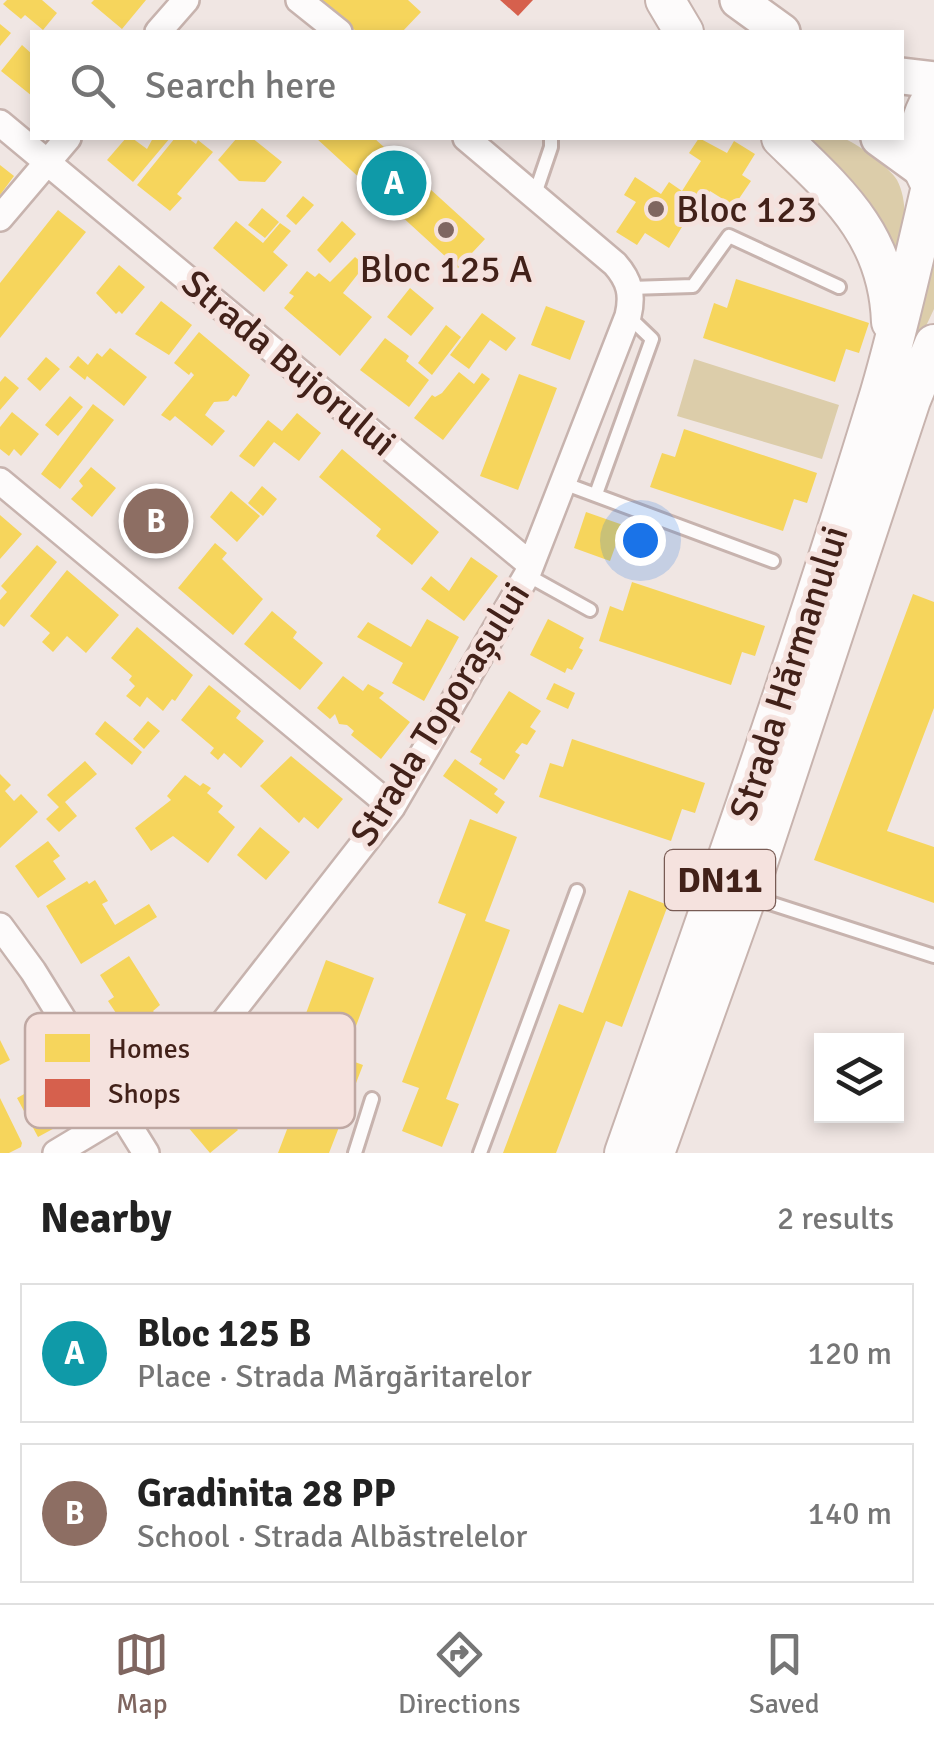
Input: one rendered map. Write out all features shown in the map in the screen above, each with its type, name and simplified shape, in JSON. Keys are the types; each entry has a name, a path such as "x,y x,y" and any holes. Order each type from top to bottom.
{"main road":[{"path":"666,0 683,30"},
{"path":"666,0 704,30"},
{"path":"738,0 779,30"},
{"path":"904,76 934,80"},
{"name":"Strada Hărmanului","path":"624,1153 763,758 890,357 929,182 918,138 926,106 934,95"},
{"path":"784,140 844,200 872,240 890,295 890,357"},
{"path":"882,140 929,182"},
{"name":"Strada Hărmanului","path":"655,1153 747,896 911,400 934,344"}],"street":[{"path":"160,30 186,0"},
{"path":"299,0 336,30"},
{"name":"Strada Bujorului","path":"0,123 529,570"},
{"path":"0,218 66,140"},
{"path":"468,140 615,264 630,288"},
{"name":"Strada Toporașului","path":"231,1013 392,807 529,570 628,316 630,288"},
{"path":"0,481 392,807"},
{"path":"0,926 59,1013"},
{"name":"Strada Toporașului","path":"56,1153 98,1128"},
{"path":"131,1128 146,1153"}],"lane":[{"path":"535,194 551,140"},
{"path":"630,288 693,286 729,236 838,287"},
{"path":"596,494 652,338 628,316"},
{"path":"563,482 773,561"},
{"path":"529,570 590,610"},
{"path":"480,1153 577,891"},
{"path":"747,896 934,956"},
{"path":"355,1153 372,1099"}],"shaded area":[{"path":"804,140 848,140 897,180 905,218 895,256 875,210"},
{"path":"934,247 934,309 903,375"},
{"path":"694,359 839,405 822,459 677,416"}],"building: Homes":[{"path":"7,0 42,0 57,13 43,30 25,15 21,19 10,10 3,4"},
{"path":"146,0 122,29 91,3"},
{"path":"321,0 408,0 421,12 404,30 355,30"},
{"path":"0,24 11,33 0,46"},
{"path":"22,45 30,52 30,94 1,71"},
{"path":"124,140 135,140 147,149 152,140 168,140 133,182 107,160"},
{"path":"173,140 191,140 196,144 198,140 213,152 177,194 182,198 170,211 137,185"},
{"path":"235,140 254,140 282,162 265,182 239,181 218,160"},
{"path":"318,140 376,140 485,239 458,268"},
{"path":"698,140 703,140 727,153 734,141 755,154 742,175 751,181 734,206 710,191 703,204 690,195 676,216 685,222 669,248 645,233 637,245 616,232 636,202 624,195 635,177 661,194 669,182 682,191 701,161 689,153"},
{"path":"0,165 14,176 0,195"},
{"path":"303,196 314,205 296,225 286,216"},
{"path":"262,208 279,222 265,238 248,225"},
{"path":"58,210 86,232 0,338 0,283"},
{"path":"236,221 263,243 280,223 291,231 273,252 288,265 264,292 213,248"},
{"path":"342,221 356,234 330,263 317,250"},
{"path":"355,257 365,265 343,293 372,317 340,356 284,308 294,296 289,293 307,271 315,277 319,273 330,282"},
{"path":"119,265 145,287 122,314 116,314 96,293"},
{"path":"736,279 869,323 859,353 846,349 835,382 703,338 714,303 727,308"},
{"path":"410,288 434,308 411,336 387,317"},
{"path":"161,301 192,325 169,355 135,334"},
{"path":"546,306 585,321 570,360 531,345"},
{"path":"482,313 516,338 506,351 490,340 469,369 450,355"},
{"path":"446,325 461,337 432,375 418,363"},
{"path":"199,332 250,375 236,397 214,402 205,415 225,431 212,446 175,416 170,421 161,415 194,375 174,363"},
{"path":"385,338 409,356 406,361 429,380 409,407 360,370"},
{"path":"110,348 147,377 124,406 87,376 85,380 69,367 78,356 88,365 97,353 102,357"},
{"path":"46,357 60,369 40,391 27,379"},
{"path":"459,372 474,384 482,373 490,379 443,440 414,418 432,395 442,393"},
{"path":"519,374 557,388 518,490 480,476"},
{"path":"5,376 19,388 0,410 0,382"},
{"path":"70,396 83,407 58,436 45,425"},
{"path":"93,404 114,420 60,489 41,474"},
{"path":"12,412 39,434 21,456 14,449 9,456 0,449 0,427"},
{"path":"297,413 321,433 299,461 274,442 254,467 239,456 268,420 282,431"},
{"path":"684,429 817,473 807,503 794,499 783,531 650,487 662,453 675,457"},
{"path":"342,449 439,532 412,565 376,536 381,529 319,477"},
{"path":"91,467 116,488 92,517 71,499 83,486 79,481"},
{"path":"262,486 277,499 263,516 248,503"},
{"path":"231,491 260,516 237,542 210,517"},
{"path":"586,512 623,525 610,561 574,548"},
{"path":"0,515 22,534 0,559"},
{"path":"215,543 227,553 222,559 263,599 233,635 178,588"},
{"path":"37,545 57,562 4,627 0,624 0,600 7,592 1,586"},
{"path":"471,557 498,576 464,621 421,589 431,576 449,591"},
{"path":"67,570 119,615 86,653 67,636 53,652 42,642 50,633 30,616"},
{"path":"632,582 765,626 755,656 742,652 731,685 599,641 610,606 623,611"},
{"path":"913,594 934,602 934,708 887,831 934,847 934,903 814,860"},
{"path":"272,611 297,632 293,638 323,663 300,690 244,644"},
{"path":"427,619 459,637 424,701 392,683 403,663 357,637 368,622 411,647"},
{"path":"548,619 584,638 579,648 583,650 572,670 567,668 565,673 530,655"},
{"path":"137,627 193,675 163,711 147,697 140,707 126,696 135,686 129,680 132,676 111,658"},
{"path":"343,676 363,691 368,684 384,693 379,698 410,722 381,759 351,735 354,731 347,725 339,724 335,714 330,719 317,708"},
{"path":"554,683 575,693 568,709 546,699"},
{"path":"209,685 241,711 236,718 264,741 241,768 224,753 218,760 210,753 214,748 181,720"},
{"path":"509,691 541,711 530,727 536,731 527,745 522,743 515,752 520,755 504,780 479,764 482,759 470,752"},
{"path":"105,721 142,752 132,765 95,734"},
{"path":"148,721 160,731 144,749 133,739"},
{"path":"572,739 705,783 695,813 682,809 671,841 539,797 550,763 563,767"},
{"path":"291,756 343,799 318,829 304,817 299,823 260,786"},
{"path":"455,759 498,789 494,794 505,802 497,814 443,776"},
{"path":"85,761 97,774 65,802 77,816 59,832 46,819 59,807 47,795"},
{"path":"0,774 11,785 5,791 14,801 21,794 38,812 0,848"},
{"path":"185,775 200,786 203,783 211,788 207,793 223,806 218,812 235,827 208,863 173,836 151,851 135,828 171,800 167,796"},
{"path":"470,819 517,837 485,921 510,930 446,1099 459,1104 442,1147 402,1131 419,1088 402,1082 466,914 438,903"},
{"path":"260,827 290,852 266,880 237,855"},
{"path":"48,841 60,856 53,861 66,879 38,898 15,866"},
{"path":"95,880 108,901 102,904 115,925 149,904 157,917 81,964 46,906"},
{"path":"629,890 668,905 622,1027 606,1021 556,1153 503,1153 559,1004 583,1013"},
{"path":"129,956 160,1005 155,1013 116,1013 108,1001 114,997 100,975"},
{"path":"326,960 374,978 355,1029 355,1013 306,1013"},
{"path":"0,1040 10,1060 0,1065"},
{"path":"355,1062 363,1065 355,1086"},
{"path":"25,1094 25,1113 17,1098"},
{"path":"0,1098 22,1143 9,1153 0,1153"},
{"path":"33,1128 55,1128 38,1137"},
{"path":"189,1128 238,1130 210,1153"},
{"path":"288,1128 339,1128 329,1153 278,1153"}],"building: Shops":[{"path":"500,0 533,0 518,16"}],"place":[{"name":"Bloc 125 B","path":"394,183"},
{"name":"Bloc 123","path":"656,209"},
{"name":"Bloc 125 A","path":"446,230"},
{"name":"Gradinita 28 PP","path":"156,521"}]}
